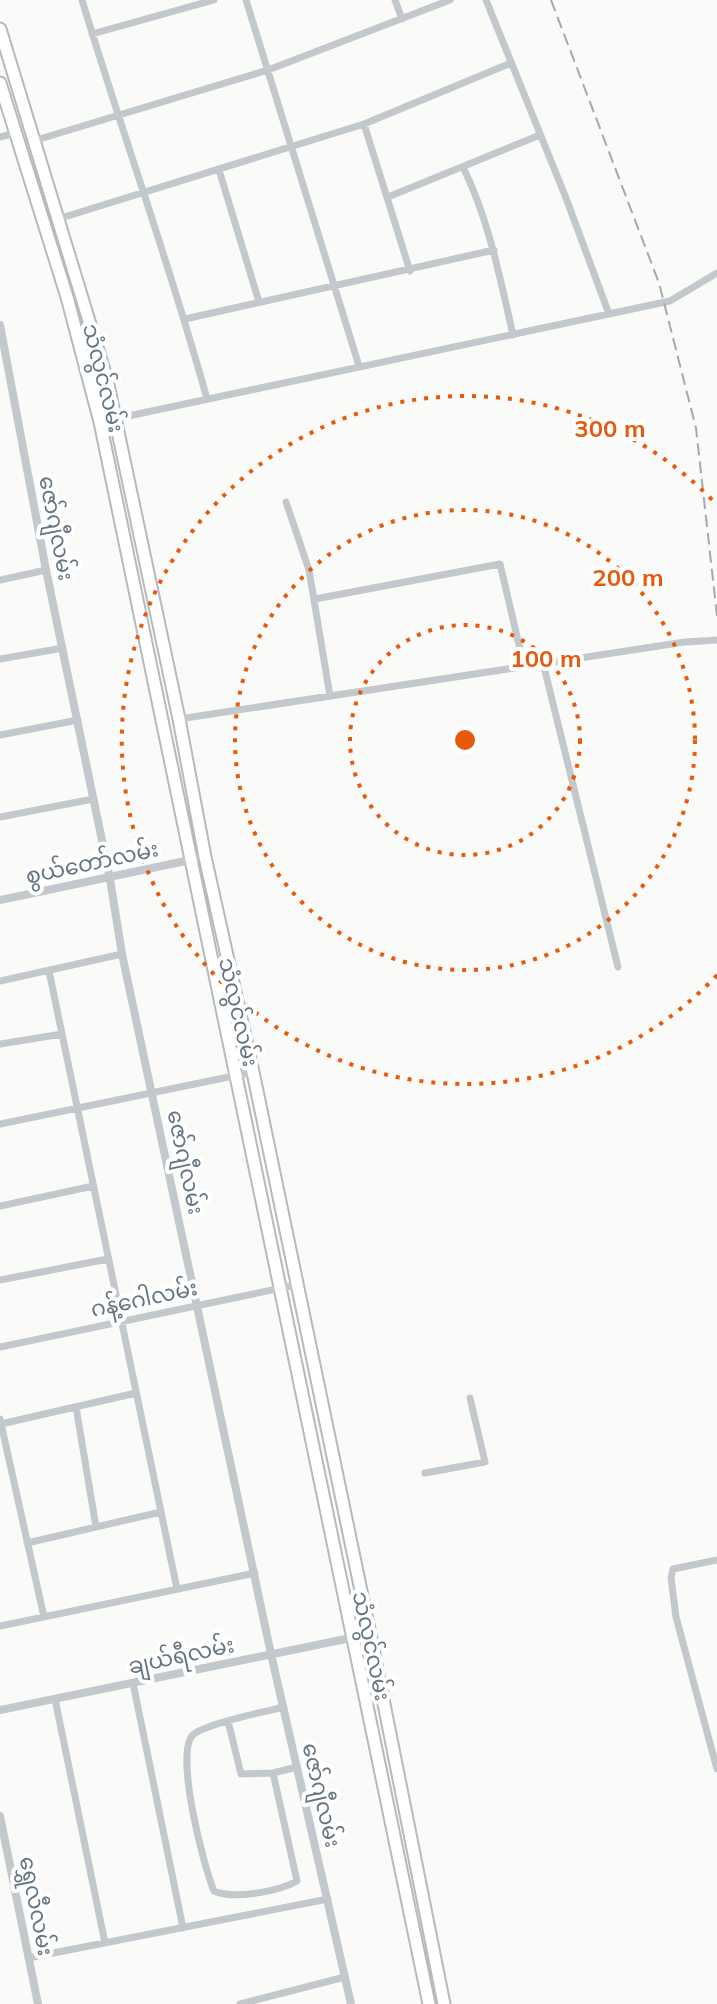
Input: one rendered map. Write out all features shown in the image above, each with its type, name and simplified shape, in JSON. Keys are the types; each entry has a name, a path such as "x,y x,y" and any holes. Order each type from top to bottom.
{"main road":[{"name":"သံလွင်လမ်း","path":"0,29 107,380 370,1634 444,2004"},
{"name":"သံလွင်လမ်း","path":"0,83 67,297 100,422 429,2004"},
{"path":"147,646 162,643"},
{"path":"316,1460 332,1457"},
{"path":"399,1862 415,1859"}],"street":[{"path":"82,0 141,192 185,319 207,399"},
{"path":"92,34 214,0"},
{"path":"246,0 359,366"},
{"path":"395,0 402,19"},
{"path":"0,137 15,133 31,135 117,115 268,70 450,0"},
{"path":"486,0 609,314"},
{"path":"58,219 364,124 511,63"},
{"path":"364,124 410,271"},
{"path":"388,197 540,135"},
{"path":"463,167 476,192 494,250 513,335"},
{"path":"219,170 259,302"},
{"path":"185,319 494,250"},
{"path":"100,422 670,301 717,273"},
{"name":"ဇော်ဂျီလမ်း","path":"0,325 46,570 110,879 122,954 271,1654 351,2004"},
{"path":"286,502 309,570 330,696"},
{"path":"315,599 500,564 524,666"},
{"path":"0,580 46,570"},
{"path":"179,719 685,642 717,640"},
{"path":"0,659 63,648"},
{"path":"543,663 618,967"},
{"path":"0,735 78,720"},
{"path":"0,817 93,799"},
{"name":"စွယ်တော်လမ်း","path":"0,900 205,857"},
{"path":"0,981 122,954"},
{"path":"49,971 177,1589"},
{"path":"0,1044 62,1034"},
{"path":"0,1124 253,1072"},
{"path":"0,1206 93,1186"},
{"path":"0,1280 108,1259"},
{"name":"ဂန့်ဂေါလမ်း","path":"0,1347 296,1285"},
{"path":"44,1617 0,1421 136,1393"},
{"path":"425,1473 485,1462 470,1398"},
{"path":"76,1407 96,1527"},
{"path":"27,1543 161,1512"},
{"path":"717,1560 673,1569 671,1578 676,1617 717,1769"},
{"path":"0,1626 255,1573"},
{"name":"ချယ်ရီလမ်း","path":"0,1710 370,1634"},
{"path":"133,1683 183,1928"},
{"path":"55,1699 105,1943"},
{"path":"273,1773 297,1881 255,1893 223,1895 214,1891 187,1773 188,1741 194,1734 228,1721 284,1707"},
{"path":"228,1721 241,1774 273,1773 297,1767"},
{"name":"ရွှေလီလမ်း","path":"0,1816 38,2004"},
{"path":"28,1958 328,1899"},
{"path":"240,2004 345,1977"}],"railway":[{"path":"551,0 659,283 696,428 717,616"}]}
